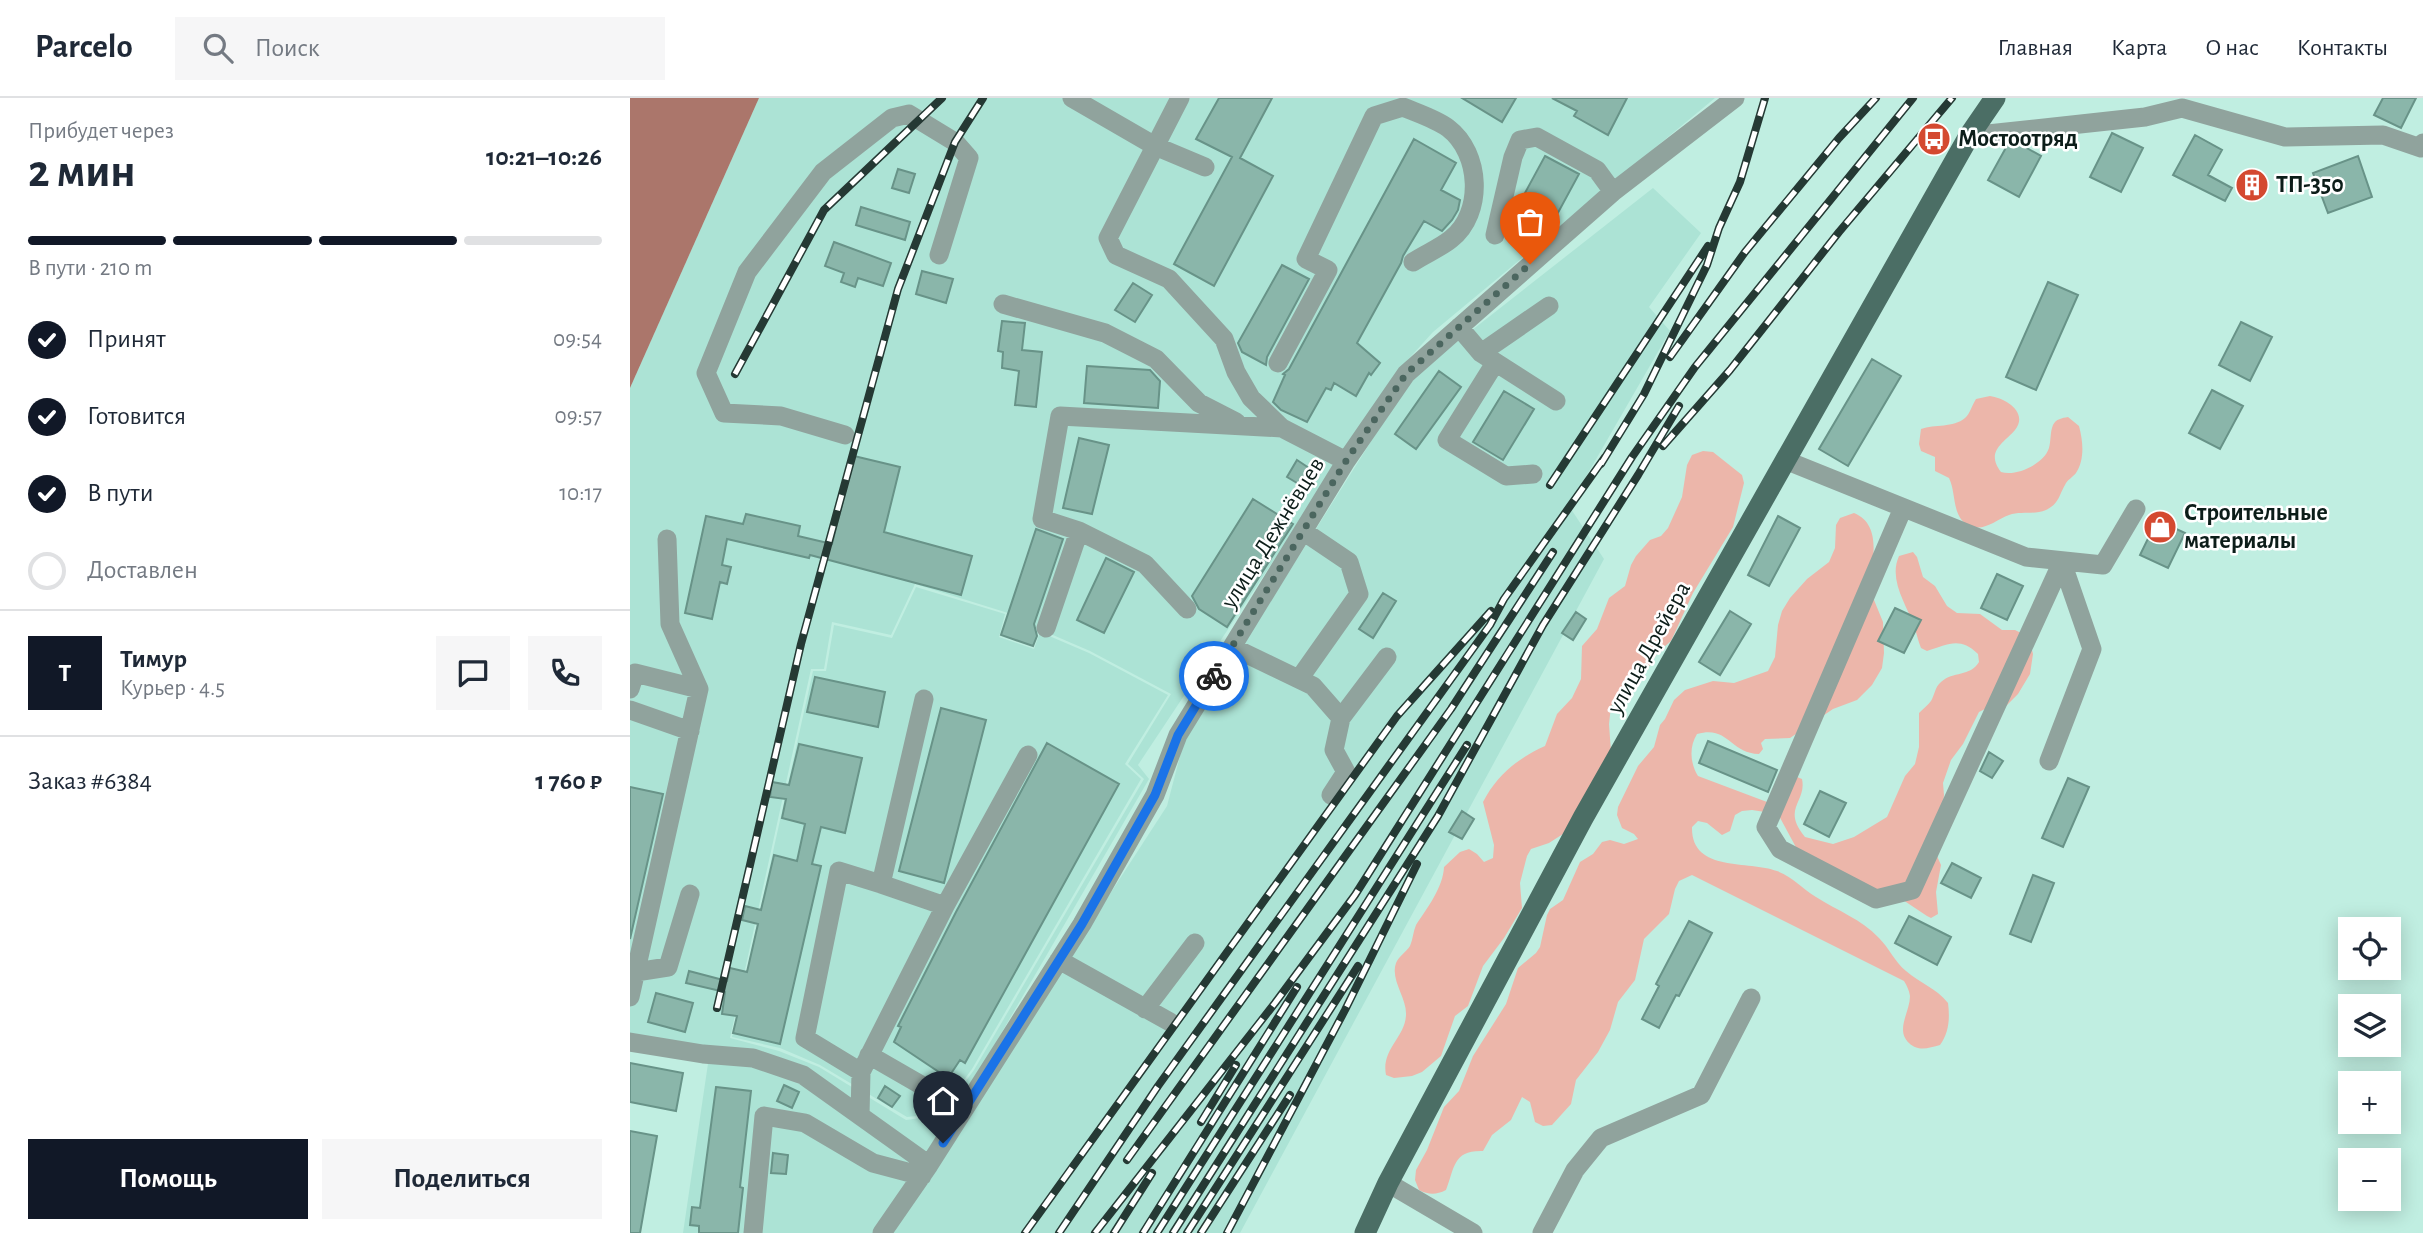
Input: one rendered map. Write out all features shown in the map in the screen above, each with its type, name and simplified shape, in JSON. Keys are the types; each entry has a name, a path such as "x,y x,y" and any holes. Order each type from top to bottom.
{"main road":[{"name":"улица Дрейера","path":"1365,1233 1388,1183 1583,818 1969,136 1995,98"}],"street":[{"path":"1072,98 1155,146 1205,166"},
{"path":"1180,98 1108,238 1116,255 1169,279 1224,340 1236,372 1251,398 1282,428 1346,461"},
{"name":"улица Дежнёвцев","path":"882,1233 925,1171 1082,924 1155,795 1178,735 1346,461 1406,374 1614,192 1735,98"},
{"path":"1278,363 1328,270 1306,259 1374,116 1403,107 1448,128 1467,149 1475,176 1471,212 1452,239 1413,262"},
{"path":"1969,136 2145,117 2182,108 2286,137 2383,135 2421,148 2423,143"},
{"path":"845,435 781,416 724,413 706,373 747,272 823,172 892,118 909,114 955,142 970,158 939,255"},
{"path":"1495,235 1513,157 1520,140 1537,137 1597,170 1614,192"},
{"path":"1003,304 1105,333 1156,359 1199,403 1244,426"},
{"path":"1533,474 1506,476 1447,440 1488,358 1549,306"},
{"path":"1459,327 1488,358 1556,401"},
{"path":"1187,609 1145,564 1079,531 1042,519 1060,416 1282,428"},
{"path":"1784,460 2026,557 2102,565 2136,509"},
{"path":"1903,508 1766,827 1780,849 1876,899 1912,890 2062,562"},
{"path":"1046,628 1079,531"},
{"path":"1299,679 1359,594 1349,562 1303,531"},
{"path":"630,998 699,689 670,624 667,539"},
{"path":"2049,761 2092,649 2062,562"},
{"path":"1232,647 1313,686 1341,718"},
{"path":"1331,795 1346,772 1334,750 1341,718 1387,657"},
{"path":"630,689 635,673 699,689"},
{"path":"881,884 924,699"},
{"path":"630,710 690,732"},
{"path":"860,1116 865,1064 945,906 1028,755"},
{"path":"929,1089 805,1038 839,871 945,906"},
{"path":"636,972 668,967 690,894"},
{"path":"1146,1009 1195,943"},
{"path":"1059,960 1170,1022"},
{"path":"1542,1233 1576,1170 1601,1138 1701,1095 1751,998"},
{"path":"630,1042 704,1054 753,1058 803,1075 860,1116 925,1171"},
{"path":"753,1233 764,1116 805,1123 873,1163 925,1171"},
{"path":"1388,1183 1473,1233"}],"shaded area":[{"path":"630,98 759,98 630,388"},
{"path":"759,98 1715,98 1433,332 1404,364 1138,765 1149,779 956,1111 874,1233 683,1233 710,1050 630,1034 630,388","holes":["915,584 1008,613 1001,635 1033,646 1039,629 1090,651 1171,694 1128,764 1144,779 974,1070 949,1104 928,1117 906,1120 819,1067 779,1051 730,1038 811,669 824,669 832,622 891,635"]},
{"path":"1653,188 1701,233 1649,307 1670,331 1569,506 1604,559 1240,1233 890,1233 1167,806 1185,737 1411,378"},
{"path":"1990,396 2008,403 2019,417 2015,430 1995,453 2001,472 2021,471 2042,459 2049,448 2053,425 2057,420 2066,417 2079,426 2082,456 2076,473 2050,508 2009,515 1977,528 1961,519 1949,478 1935,471 1935,457 1921,451 1919,444 1921,429 1960,421 1968,414 1976,399"},
{"path":"1703,451 1713,452 1742,475 1744,483 1733,527 1693,593 1671,641 1611,706 1611,752 1563,834 1549,843 1531,849 1527,856 1520,883 1522,908 1483,966 1468,1006 1455,1016 1441,1056 1422,1072 1412,1076 1394,1078 1386,1075 1387,1058 1402,1030 1406,1015 1395,976 1396,963 1410,946 1416,925 1438,890 1444,867 1460,852 1469,849 1484,862 1493,858 1494,845 1483,802 1509,768 1545,746 1557,714 1572,698 1581,679 1582,646 1597,629 1609,598 1625,586 1636,556 1650,540 1661,536 1668,528 1682,497 1687,465 1692,455"},
{"path":"1854,513 1864,519 1873,538 1873,563 1867,598 1874,600 1883,622 1882,668 1872,685 1857,700 1833,709 1790,738 1765,739 1761,743 1763,749 1759,754 1741,749 1716,733 1697,734 1692,760 1698,776 1767,802 1797,777 1802,779 1803,787 1796,806 1795,819 1805,837 1833,844 1854,837 1887,817 1905,776 1915,764 1919,747 1919,713 1931,701 1941,682 1971,670 1979,662 1978,654 1965,645 1953,644 1927,651 1921,648 1896,574 1899,556 1913,552 1923,577 1935,586 1947,606 1957,613 1980,614 2002,630 2021,633 2030,642 2033,654 2030,674 2018,694 2003,709 1985,709 1979,712 1963,744 1951,760 1943,783 1937,856 1941,865 1936,892 1938,914 1931,918 1897,896 1860,884 1798,851 1778,814 1742,811 1735,815 1730,831 1722,835 1707,823 1698,821 1692,827 1694,842 1701,852 1711,858 1783,874 1872,931 1902,967 1948,1003 1948,1025 1940,1045 1920,1048 1912,1046 1905,1038 1903,1027 1910,996 1904,981 1692,875 1679,881 1669,914 1644,939 1635,980 1618,1002 1610,1030 1598,1052 1576,1080 1571,1104 1552,1125 1543,1126 1535,1122 1530,1102 1522,1097 1511,1120 1492,1135 1483,1151 1473,1151 1460,1157 1446,1190 1432,1194 1419,1190 1415,1180 1416,1170 1444,1107 1459,1091 1473,1056 1506,1004 1518,968 1540,947 1550,909 1563,900 1580,862 1593,854 1602,842 1610,840 1624,844 1638,839 1622,828 1617,815 1618,807 1638,766 1654,747 1660,725 1674,700 1685,690 1713,681 1734,683 1768,671 1775,657 1782,611 1807,579 1829,562 1835,548 1836,525 1840,518"},
{"path":"916,587 1005,614 999,637 1034,649 1040,632 1089,653 1168,695 1125,764 1141,779 972,1069 947,1103 927,1115 907,1117 820,1065 780,1048 732,1037 813,671 826,671 834,625 892,638"}],"building":[{"path":"1219,98 1272,98 1240,158 1273,176 1214,286 1174,264 1232,157 1196,139"},
{"path":"1462,98 1516,98 1502,122"},
{"path":"1552,98 1627,98 1608,135 1574,116 1577,111"},
{"path":"2383,98 2416,98 2401,128 2374,115"},
{"path":"2112,133 2143,148 2121,192 2090,177"},
{"path":"2195,135 2222,150 2208,175 2232,188 2225,201 2173,175"},
{"path":"1414,139 1456,163 1441,190 1460,200 1458,210 1442,231 1424,221 1357,343 1380,363 1371,375 1369,373 1356,396 1334,383 1331,390 1326,388 1307,422 1281,410 1273,402 1285,375 1283,374 1289,369"},
{"path":"2018,143 2041,156 2019,197 1988,180 2008,144"},
{"path":"1545,156 1579,174 1553,222 1519,204"},
{"path":"2358,156 2372,197 2328,213 2313,173"},
{"path":"898,169 915,174 909,193 892,188"},
{"name":"ТП-350","path":"2250,173 2262,179 2253,197 2241,191"},
{"path":"861,207 910,222 905,240 856,225"},
{"path":"834,242 891,263 883,286 858,278 855,287 841,282 844,273 825,266"},
{"path":"1282,265 1309,279 1267,357 1266,365 1242,352 1238,343"},
{"path":"922,271 953,279 946,303 916,294"},
{"path":"2048,282 2078,295 2036,390 2006,377"},
{"path":"1133,283 1152,295 1135,322 1115,310"},
{"path":"1002,321 1025,323 1022,350 1042,352 1036,407 1015,405 1019,371 1002,368 1003,352 998,351"},
{"path":"2241,322 2272,337 2250,381 2219,365"},
{"path":"1872,359 1901,376 1848,466 1819,449"},
{"path":"1087,366 1150,370 1160,381 1158,408 1084,403"},
{"path":"1439,371 1461,387 1416,449 1395,434"},
{"path":"2212,390 2243,406 2220,449 2189,433"},
{"path":"1504,391 1534,409 1503,460 1473,442"},
{"path":"1079,438 1109,445 1092,514 1063,508"},
{"path":"854,456 900,467 884,532 972,556 961,595 810,555 809,558 727,539 722,565 731,567 727,584 720,582 712,619 685,613 706,516 743,524 746,514 800,526 798,536 832,544"},
{"path":"1297,460 1312,470 1302,486 1287,477"},
{"path":"1253,499 1293,524 1227,627 1199,609 1192,596"},
{"path":"1778,516 1800,528 1769,586 1748,575"},
{"path":"2157,520 2185,533 2168,568 2140,555"},
{"path":"1036,529 1063,539 1034,624 1037,636 1033,646 1001,635"},
{"path":"1106,558 1134,572 1104,633 1077,620"},
{"path":"1997,574 2023,586 2007,620 1981,608"},
{"path":"1383,593 1396,601 1373,638 1359,629"},
{"path":"1895,608 1921,620 1904,653 1878,641"},
{"path":"1730,611 1751,624 1720,675 1699,662"},
{"path":"1576,612 1586,619 1573,640 1562,633"},
{"path":"815,677 885,692 878,727 807,712"},
{"path":"941,708 986,720 944,883 899,871"},
{"path":"1708,741 1777,770 1768,792 1699,763"},
{"path":"1047,743 1119,784 965,1063 960,1060 948,1078 894,1042 901,1027 898,1026"},
{"path":"799,744 862,758 845,833 821,827 812,864 821,866 780,1044 733,1033 737,1016 722,1014 725,992 686,983 689,971 727,981 730,968 747,972 758,924 742,920 745,906 761,910 774,855 797,861 805,824 782,818 786,799 770,797 772,782 789,785"},
{"path":"1989,752 2003,761 1992,778 1980,771"},
{"path":"2068,778 2089,787 2063,847 2042,838"},
{"path":"630,787 663,794 630,939"},
{"path":"1820,791 1846,803 1829,837 1804,824"},
{"path":"1462,811 1474,819 1462,839 1449,832"},
{"path":"1952,863 1981,878 1971,898 1941,883"},
{"path":"2033,875 2054,883 2031,942 2010,934"},
{"path":"1909,916 1951,937 1937,965 1895,943"},
{"path":"1689,921 1712,933 1659,1028 1642,1019 1659,986 1656,984"},
{"path":"656,993 693,1003 685,1032 648,1022"},
{"path":"630,1063 683,1073 676,1111 630,1102"},
{"path":"784,1085 799,1092 792,1108 777,1101"},
{"path":"885,1086 900,1096 892,1107 878,1098"},
{"path":"716,1087 751,1091 740,1187 743,1188 738,1233 699,1233 699,1226 690,1225 692,1207 700,1208"},
{"path":"630,1131 657,1136 640,1233 630,1233"},
{"path":"773,1153 788,1155 786,1174 771,1173"}],"railway":[{"path":"735,374 824,210 942,98"},
{"path":"717,1008 801,644 898,289 955,142 983,98"},
{"path":"1601,464 1644,394 1707,265 1719,228 1740,182 1765,98"},
{"path":"1670,357 1745,252 1839,138 1876,98"},
{"path":"1095,1233 1275,1003 1355,895 1632,457 1695,367 1913,98"},
{"path":"1663,446 1730,370 1839,232 1952,98"},
{"path":"1550,485 1708,246"},
{"path":"1173,1233 1438,816 1543,625 1679,406"},
{"path":"1059,1233 1158,1086 1490,625 1504,599 1605,457"},
{"path":"1127,1160 1451,709 1553,552"},
{"path":"1025,1233 1397,716 1491,611"},
{"path":"1157,1233 1467,745"},
{"path":"1227,1233 1345,1010 1417,864"},
{"path":"1187,1233 1358,966"},
{"path":"1143,1233 1297,987"},
{"path":"1201,1122 1236,1065"},
{"path":"1201,1233 1290,1095"},
{"path":"1114,1233 1152,1173"}],"way so far":[{"path":"1214,676 1346,461 1406,374 1530,264"}],"place":[{"name":"Мостоотряд","path":"1934,139"},
{"name":"ТП-350","path":"2252,185"},
{"name":"Строительные материалы","path":"2160,527"}],"route":[{"path":"943,1143 1082,924 1155,795 1178,735 1214,676"}]}
